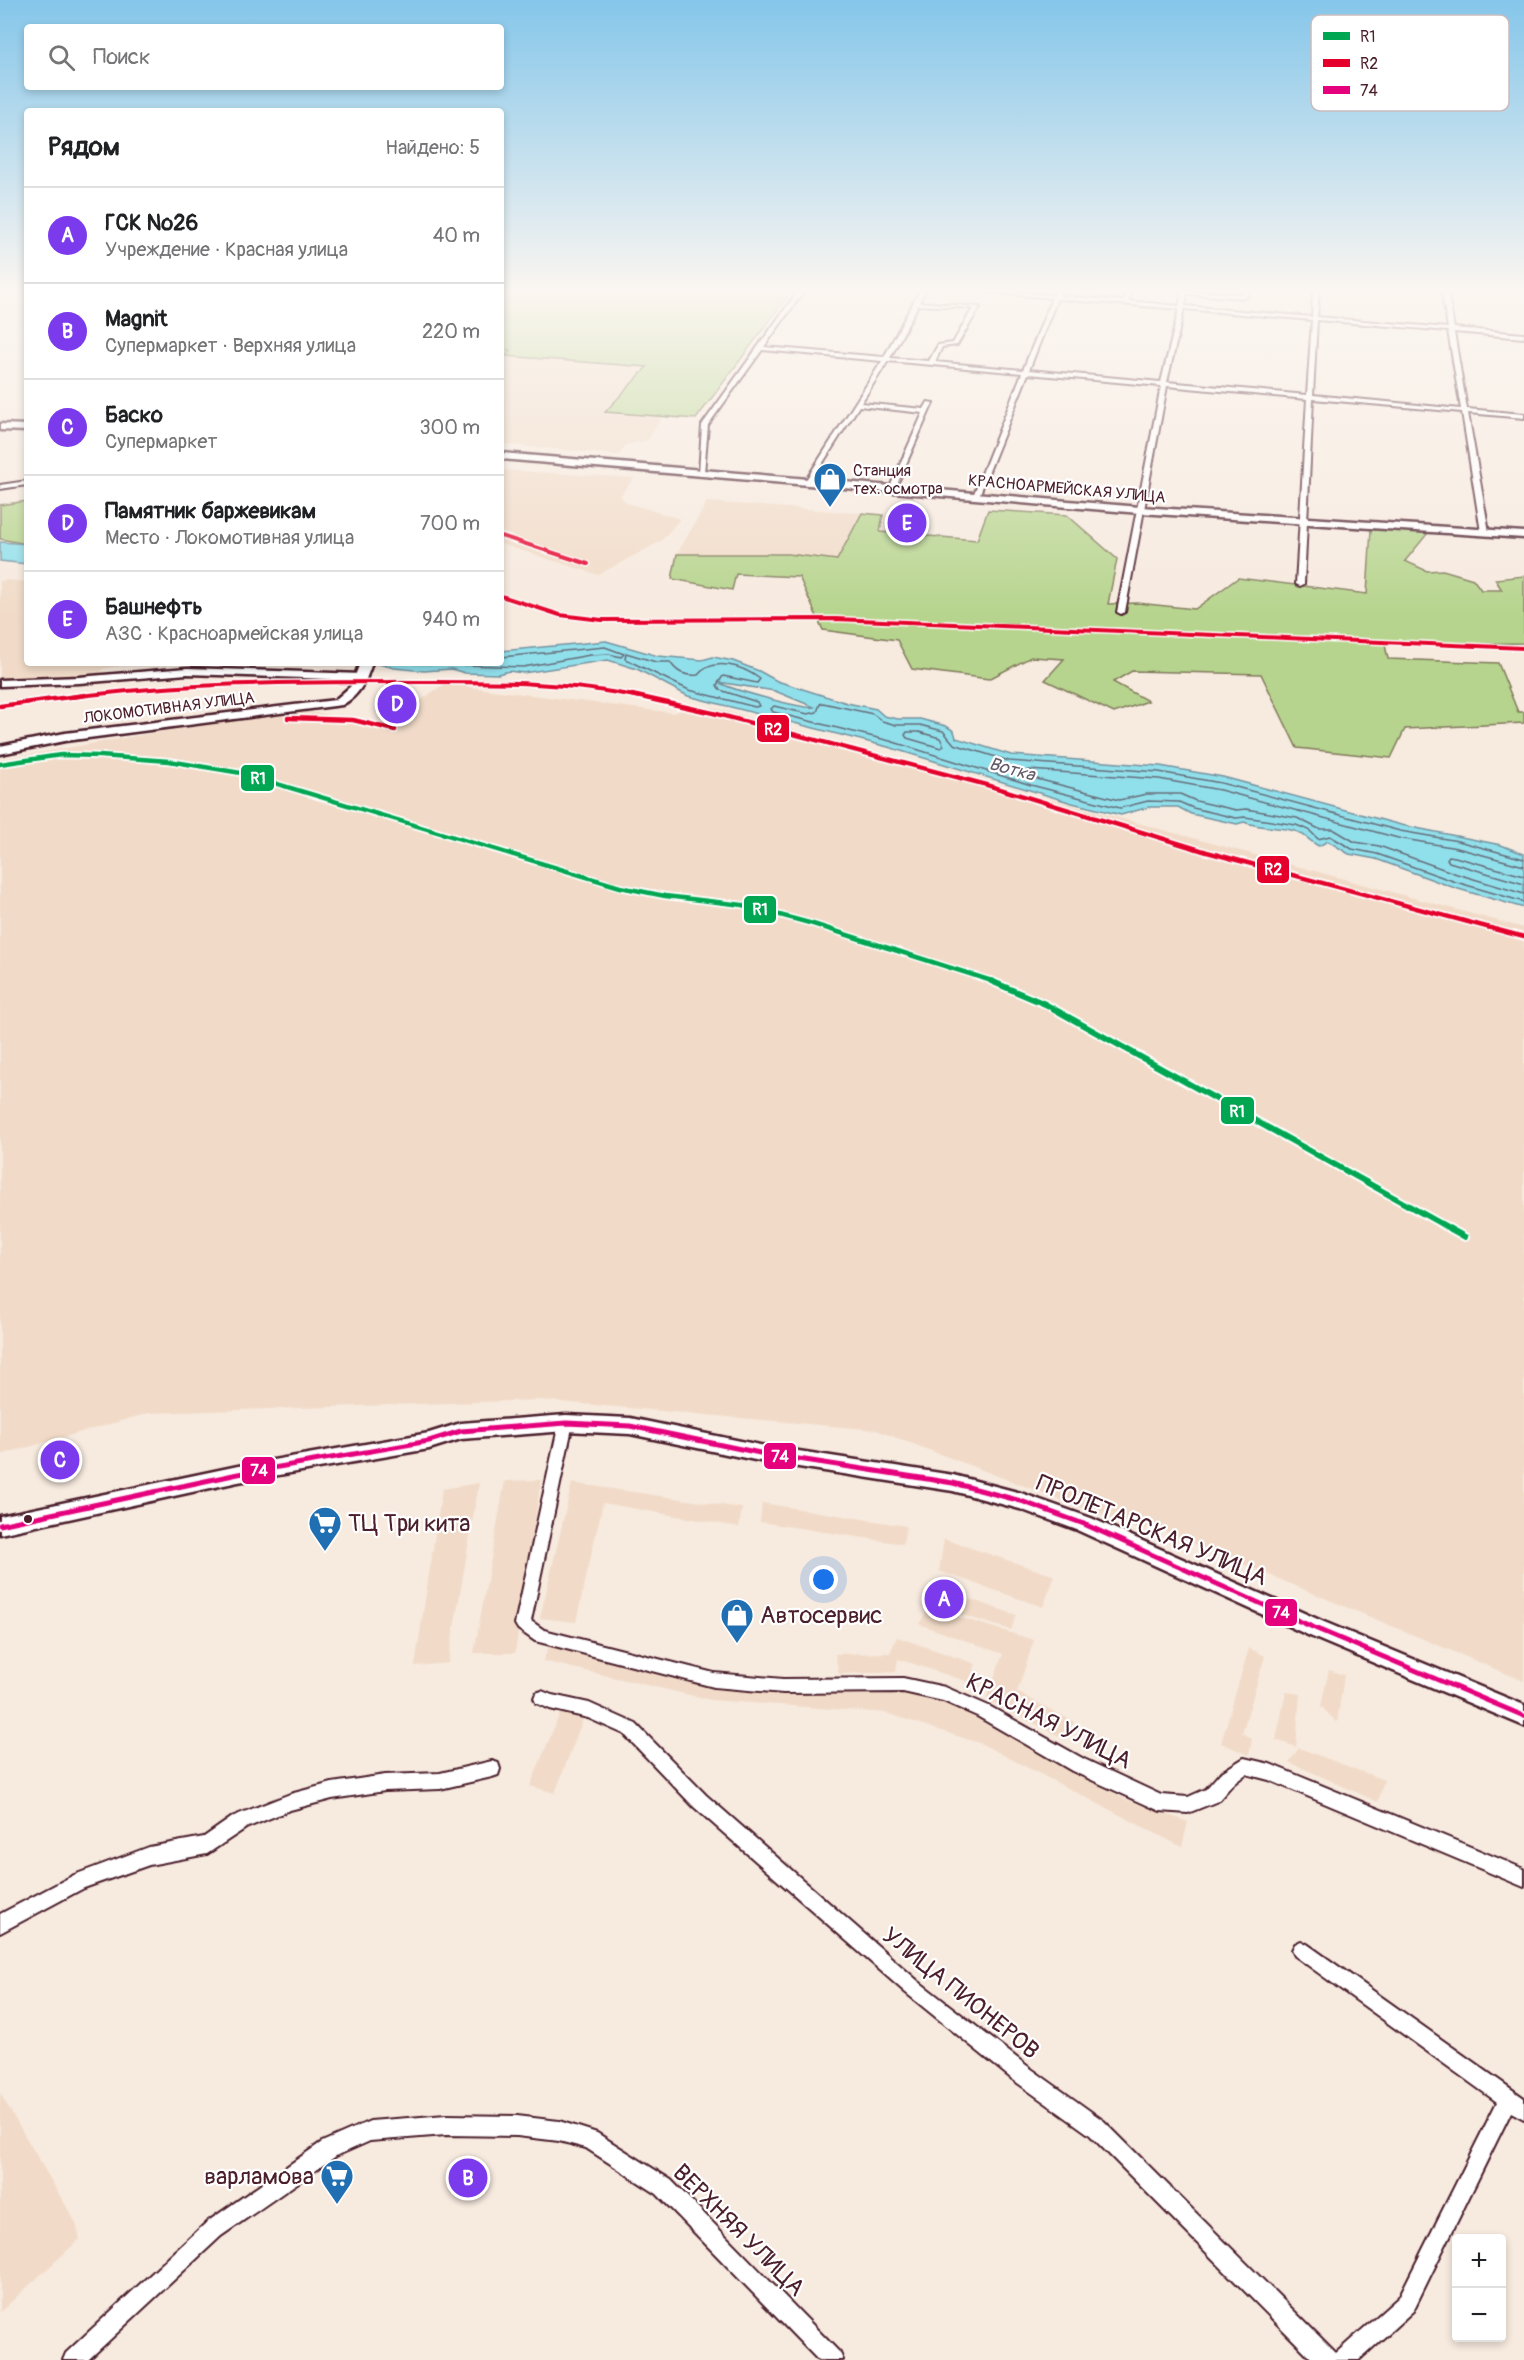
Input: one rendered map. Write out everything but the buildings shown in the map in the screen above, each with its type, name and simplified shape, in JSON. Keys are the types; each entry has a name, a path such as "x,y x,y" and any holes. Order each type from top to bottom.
{"main road":[{"path":"0,427 24,428"},
{"name":"КРАСНОАРМЕЙСКАЯ УЛИЦА","path":"504,456 1140,510 1524,535"},
{"name":"ЛОКОМОТИВНАЯ УЛИЦА","path":"0,750 65,737 338,703 352,695 364,671"},
{"name":"ПРОЛЕТАРСКАЯ УЛИЦА","path":"0,1525 238,1474 429,1441 461,1431 566,1423 630,1426 731,1445 760,1453 953,1483 1021,1501 1084,1524 1317,1629 1524,1716"}],"street":[{"path":"701,473 705,425 724,398"},
{"path":"807,483 861,398"},
{"path":"976,496 1014,398"},
{"path":"1121,612 1161,398"},
{"path":"1300,584 1311,398"},
{"path":"1343,398 1524,416"},
{"path":"1463,398 1485,532"},
{"path":"892,489 930,402"},
{"path":"857,404 926,411"},
{"path":"0,488 24,484"},
{"path":"0,683 79,680 187,671 364,671"},
{"name":"КРАСНАЯ УЛИЦА","path":"566,1423 523,1624 540,1636 714,1680 783,1686 903,1685 945,1694 983,1711 1078,1765 1160,1803 1188,1805 1212,1795 1226,1779 1244,1766 1261,1770 1524,1878"},
{"name":"УЛИЦА ПИОНЕРОВ","path":"542,1698 589,1711 630,1729 708,1809 912,1988 1019,2072 1097,2128 1328,2360"},
{"path":"0,1924 80,1881 149,1856 207,1845 240,1822 290,1802 332,1791 385,1783 440,1781 492,1769"},
{"path":"1301,1950 1516,2104 1406,2304 1343,2360"},
{"name":"ВЕРХНЯЯ УЛИЦА","path":"73,2360 214,2229 328,2149 370,2131 446,2125 517,2126 559,2131 590,2140 664,2187 833,2360"}],"shaded area":[{"path":"504,398 618,398 605,411 662,417 648,440 626,445 619,455 504,444"},
{"path":"504,470 634,478 620,496 627,503 680,519 661,541 598,575 504,545"},
{"path":"707,502 862,513 837,560 788,554 677,554"},
{"path":"0,581 24,582 24,666 118,666 103,669 99,674 0,678"},
{"path":"444,684 674,713 682,710 701,713 711,707 1524,928 1524,1681 1149,1525 1143,1531 876,1430 538,1400 149,1413 0,1455 0,760 152,733 303,711 389,723"},
{"path":"541,1480 515,1653 474,1653 505,1481"},
{"path":"479,1483 448,1663 415,1666 442,1489"},
{"path":"572,1483 742,1508 739,1527 603,1503 576,1622 540,1618"},
{"path":"762,1503 906,1526 903,1544 760,1522"},
{"path":"944,1539 1055,1576 1043,1607 939,1571"},
{"path":"938,1588 1016,1615 1011,1630 933,1606"},
{"path":"929,1608 1034,1640 1017,1692 1074,1722 1065,1739 986,1699 1003,1654 919,1624"},
{"path":"897,1637 976,1664 969,1682 898,1659 896,1672 839,1674 835,1654 890,1653"},
{"path":"550,1644 675,1679 780,1691 887,1691 948,1703 1125,1799 1188,1822 1182,1847 982,1744 886,1713 711,1700 543,1661"},
{"path":"1249,1648 1265,1656 1242,1733 1252,1739 1249,1755 1221,1743"},
{"path":"1329,1670 1344,1675 1337,1723 1321,1706"},
{"path":"1286,1692 1300,1694 1296,1747 1276,1740"},
{"path":"560,1713 583,1719 555,1793 530,1786"},
{"path":"1299,1748 1384,1780 1378,1802 1289,1762"},
{"path":"0,2093 76,2223 80,2239 0,2312"}],"green space":[{"path":"618,398 712,398 696,419 605,412"},
{"path":"24,501 24,543 0,539 0,505"},
{"path":"988,510 1067,515 1117,559 1108,604 1137,603 1195,609 1238,578 1367,594 1371,529 1428,533 1405,561 1427,571 1443,570 1473,579 1481,590 1502,590 1495,579 1524,576 1524,643 1385,645 1388,659 1498,663 1518,712 1524,712 1524,723 1405,729 1391,758 1297,748 1261,674 1132,671 1113,682 1148,701 1114,713 1045,680 1064,659 1031,657 989,679 912,669 897,640 823,630 799,577 736,574 732,590 672,579 677,554 788,554 837,560 862,513 883,515 880,532 977,540"}],"water":[{"path":"0,542 24,544 24,564 0,561"},
{"name":"Вотка","path":"606,641 658,656 702,660 713,657 733,661 777,681 847,703 876,709 884,716 898,719 920,719 946,726 954,731 956,738 1011,755 1160,766 1223,777 1401,825 1501,845 1524,854 1524,908 1455,888 1376,859 1349,854 1328,841 1319,846 1302,834 1289,829 1256,826 1244,822 1237,824 1191,814 1178,807 1149,807 1121,815 1072,803 888,747 688,696 637,669 608,660 523,673 509,671 498,674 465,673 451,669 424,671 386,666 504,666 504,651","holes":["718,682 775,691 814,707 767,698"]}],"transit line":[{"name":"R2","path":"504,537 588,564"},
{"name":"R2","path":"504,597 560,615 602,620 835,619 1524,648"},
{"name":"R2","path":"0,706 143,688 259,682 504,682 608,690 713,713 987,785 1207,852 1524,937"},
{"name":"R2","path":"288,718 353,720 395,730"},
{"name":"R1","path":"0,764 61,755 100,756 169,761 241,773 620,887 665,896 743,905 813,924 977,975 1045,1004 1465,1237"},
{"name":"74","path":"0,1525 238,1474 429,1441 461,1431 566,1423 630,1426 760,1453 953,1483 1021,1501 1084,1524 1317,1629 1524,1716"}],"place":[{"name":"Станция тех. осмотра","path":"830,508"},
{"name":"Башнефть","path":"907,523"},
{"name":"Памятник баржевикам","path":"397,704"},
{"name":"Баско","path":"60,1460"},
{"name":"ТЦ Три кита","path":"325,1552"},
{"name":"ГСК №26","path":"944,1599"},
{"name":"Автосервис","path":"737,1644"},
{"name":"Magnit","path":"468,2178"},
{"name":"варламова","path":"337,2205"}]}
